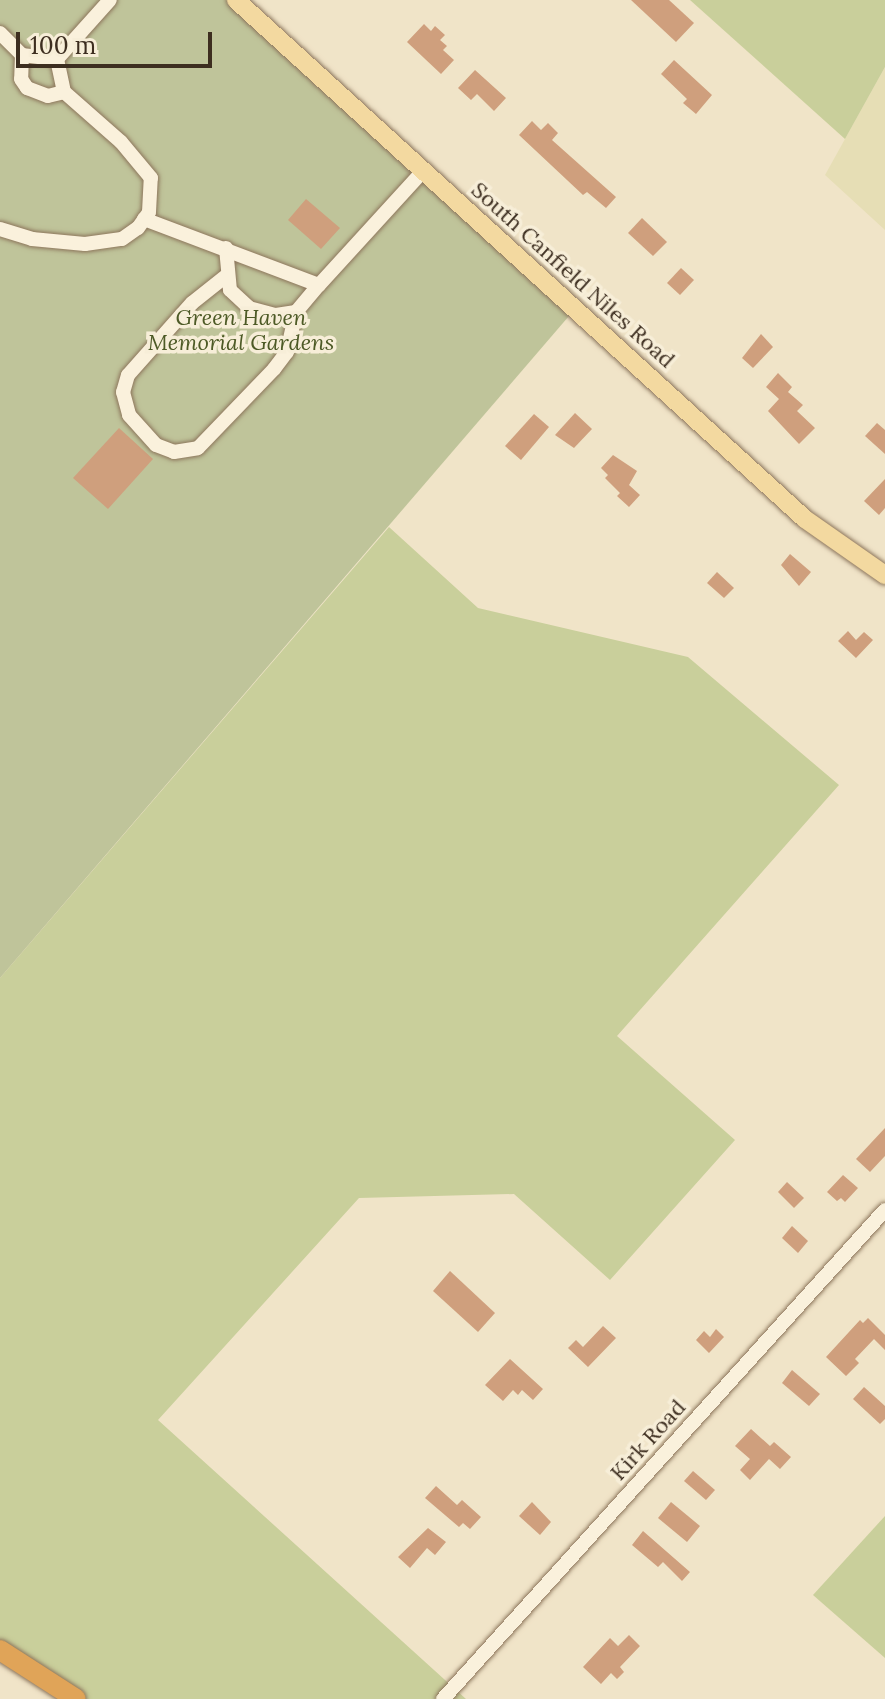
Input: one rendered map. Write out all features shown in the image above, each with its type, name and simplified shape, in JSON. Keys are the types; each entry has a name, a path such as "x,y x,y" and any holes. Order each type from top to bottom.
{"highway":[{"path":"0,1650 76,1699"}],"main road":[{"name":"South Canfield Niles Road","path":"236,0 805,519 885,575"}],"street":[{"path":"57,59 110,0"},
{"path":"0,33 22,55 57,59"},
{"path":"22,55 21,79 27,88 48,96 64,92"},
{"path":"1,230 32,239 85,244 122,239 144,219 153,193 151,178 121,142 64,92 57,59"},
{"path":"226,276 192,303 128,375 123,392 129,415 156,445 174,452 198,448 226,423 287,352 296,312 423,171"},
{"path":"144,219 319,285"},
{"path":"226,248 226,276 230,290 249,308 276,315 296,312"},
{"name":"Kirk Road","path":"443,1699 885,1210"}],"shaded area":[{"path":"885,67 885,230 825,175"}],"green space":[{"name":"Green Haven Memorial Gardens","path":"0,0 236,0 575,309 0,978"},
{"path":"690,0 885,0 885,67 845,139"},
{"path":"389,527 478,608 688,657 839,785 617,1036 735,1140 610,1280 514,1194 359,1198 158,1420 466,1699 76,1699 0,1650 0,978"},
{"path":"885,1516 885,1658 813,1595"}],"building":[{"path":"631,0 669,0 694,23 676,42"},
{"path":"424,24 431,31 435,26 445,35 440,40 447,46 443,50 454,60 441,74 407,42"},
{"path":"674,60 712,95 696,114 683,103 687,99 661,74"},
{"path":"475,70 506,98 494,111 477,94 471,100 458,88"},
{"path":"532,121 541,130 548,123 558,133 552,140 616,197 606,208 587,192 583,195 519,135"},
{"path":"306,199 340,228 321,249 288,220"},
{"path":"642,218 667,242 653,256 628,233"},
{"path":"681,268 694,280 680,295 667,283"},
{"path":"761,334 773,347 753,368 742,358"},
{"path":"778,373 792,387 788,392 803,405 797,411 815,428 799,444 768,411 779,399 766,387"},
{"path":"575,413 592,429 574,448 555,435"},
{"path":"534,414 549,427 521,460 505,446"},
{"path":"877,423 885,430 885,454 865,436"},
{"path":"119,428 153,459 108,509 73,478"},
{"path":"613,455 637,471 629,485 640,495 629,507 617,496 620,493 605,478 608,475 601,468"},
{"path":"885,479 885,508 879,515 864,501"},
{"path":"790,554 811,572 799,586 781,565"},
{"path":"717,572 734,588 724,598 707,583"},
{"path":"848,631 856,640 864,632 873,640 856,658 838,641"},
{"path":"885,1128 885,1156 870,1172 856,1159"},
{"path":"843,1175 858,1188 845,1202 841,1198 837,1201 827,1192"},
{"path":"787,1182 804,1198 794,1208 778,1192"},
{"path":"792,1226 808,1241 798,1253 782,1238"},
{"path":"450,1271 495,1313 478,1332 433,1291"},
{"path":"868,1318 885,1335 885,1350 874,1339 855,1359 859,1363 846,1376 826,1357 860,1320 863,1323"},
{"path":"603,1326 616,1338 588,1367 568,1348 576,1340 583,1347"},
{"path":"716,1329 724,1337 709,1353 696,1340 704,1331 710,1337"},
{"path":"510,1359 543,1389 533,1400 522,1390 518,1395 513,1390 503,1401 485,1385"},
{"path":"792,1370 820,1394 809,1406 782,1383"},
{"path":"864,1387 885,1406 885,1419 880,1424 853,1399"},
{"path":"751,1429 770,1446 774,1442 791,1457 780,1469 769,1459 750,1480 740,1470 750,1459 735,1446"},
{"path":"693,1471 715,1490 706,1500 684,1481"},
{"path":"436,1486 457,1505 462,1500 481,1517 470,1529 463,1523 459,1527 425,1498"},
{"path":"532,1502 551,1522 540,1535 519,1516"},
{"path":"671,1502 700,1526 687,1542 658,1518"},
{"path":"428,1528 446,1542 435,1555 427,1548 410,1568 398,1557"},
{"path":"643,1531 690,1572 682,1581 663,1562 658,1567 632,1545"},
{"path":"629,1635 640,1646 620,1667 624,1672 617,1679 611,1673 601,1684 583,1667 610,1638 618,1646"}]}
